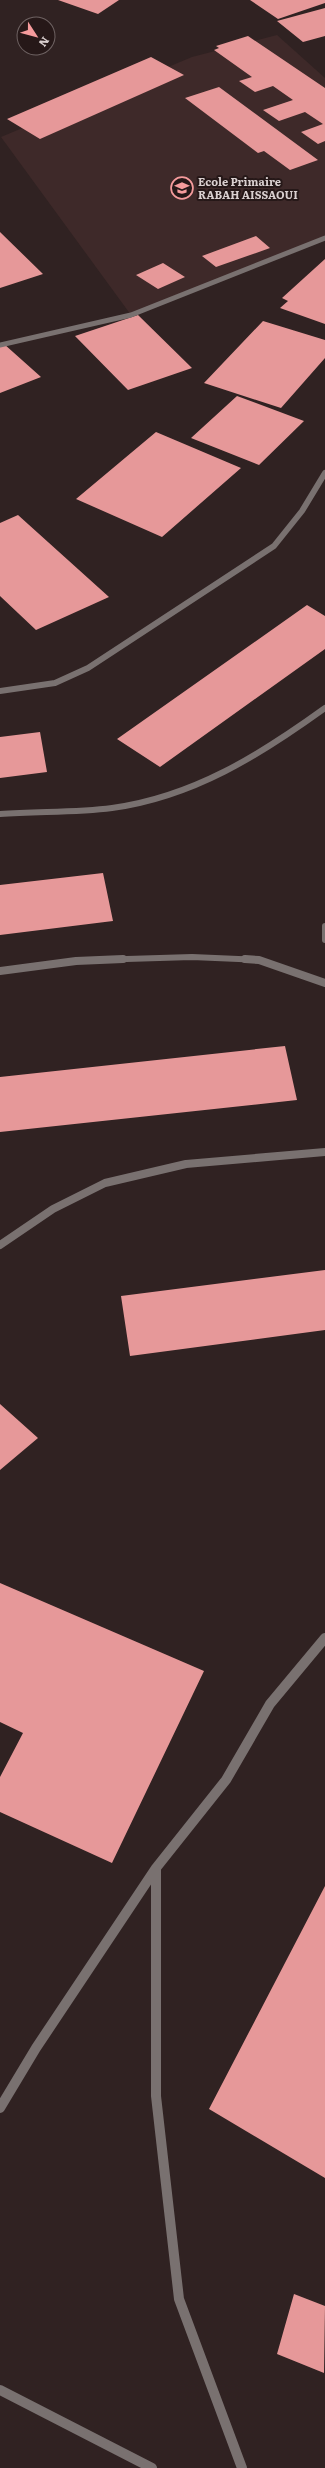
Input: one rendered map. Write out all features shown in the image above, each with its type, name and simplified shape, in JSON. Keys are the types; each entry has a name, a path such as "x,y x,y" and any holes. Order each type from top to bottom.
{"street":[{"path":"0,345 131,315 325,238"},
{"path":"0,691 55,683 88,668 274,546 294,524 313,498 325,473"},
{"path":"0,814 29,811 111,808 166,798 215,779 287,736 325,708"},
{"path":"325,926 325,940"},
{"path":"0,971 76,960 192,957 229,958 259,960 325,983"},
{"path":"0,1245 53,1209 105,1182 186,1164 325,1152"},
{"path":"0,2108 36,2048 156,1868 226,1780 270,1704 325,1638"},
{"path":"156,1868 156,2096 179,2299 242,2468"},
{"path":"0,2390 152,2468"}],"shaded area":[{"name":"Ecole Primaire RABAH AISSAOUI","path":"277,35 325,78 325,238 131,315 1,137 192,57"}],"building":[{"path":"58,0 119,0 98,14"},
{"path":"250,0 325,0 325,3 278,19"},
{"path":"325,8 325,36 303,42 277,21"},
{"path":"248,36 325,88 325,141 318,144 301,132 323,124 305,112 279,121 263,110 293,100 273,86 255,92 239,81 252,77 214,50 219,48 216,46"},
{"path":"151,57 184,75 40,139 7,119"},
{"path":"219,87 318,160 290,170 264,151 258,153 185,98"},
{"path":"0,232 43,274 0,288"},
{"path":"256,236 270,248 216,267 202,256"},
{"path":"325,259 325,324 280,308 288,301 282,298"},
{"path":"163,263 185,277 158,289 136,275"},
{"path":"138,315 192,368 128,390 75,336"},
{"path":"263,321 325,340 325,358 281,408 204,383"},
{"path":"4,344 41,377 0,393 0,345"},
{"path":"237,396 304,421 259,465 191,438"},
{"path":"156,432 241,468 162,537 76,499"},
{"path":"18,515 109,597 36,630 0,596 0,523"},
{"path":"307,605 325,616 325,649 160,767 117,739"},
{"path":"40,732 47,772 0,778 0,737"},
{"path":"103,873 113,921 0,935 0,885"},
{"path":"285,1046 297,1100 0,1132 0,1077"},
{"path":"325,1270 325,1330 130,1356 121,1296"},
{"path":"0,1404 38,1438 0,1470"},
{"path":"0,1583 204,1671 112,1863 0,1812 0,1777 23,1733 0,1722"},
{"path":"325,1886 325,2178 209,2109"},
{"path":"294,2294 325,2306 324,2373 277,2354"}],"place":[{"name":"Ecole Primaire RABAH AISSAOUI","path":"182,188"}]}
